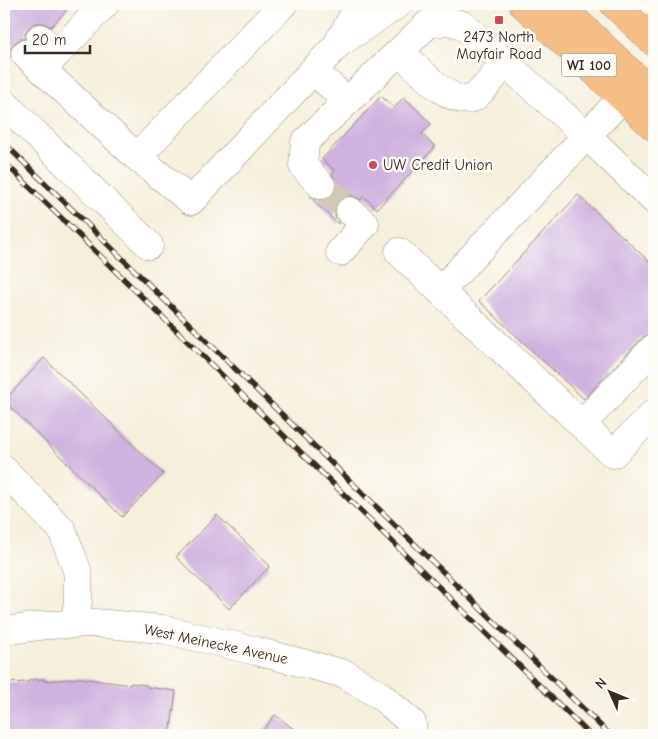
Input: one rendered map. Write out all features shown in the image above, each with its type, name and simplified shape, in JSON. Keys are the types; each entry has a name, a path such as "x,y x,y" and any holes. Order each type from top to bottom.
{"main road":[{"name":"WI 100","path":"523,4 654,127"},
{"path":"558,4 654,95"},
{"path":"614,4 654,42"}],"street":[{"path":"137,157 283,4"},
{"path":"338,44 360,4"},
{"path":"98,6 41,54 137,157 191,200 338,44 398,4"},
{"path":"321,185 303,166 305,142 428,24 447,21 463,25 586,135 654,200"},
{"path":"400,52 447,95 460,100 473,98 505,63"},
{"path":"313,70 347,101"},
{"path":"441,290 623,97"},
{"path":"4,103 149,245"},
{"path":"340,252 364,224 350,211"},
{"path":"399,252 613,454 654,413"},
{"path":"582,424 654,348"},
{"path":"4,470 62,530 78,573 76,623"},
{"name":"West Meinecke Avenue","path":"4,631 95,622 162,629 256,650 345,674 380,696 412,729"}],"building":[{"path":"4,4 72,4 51,27 43,23 35,23 29,27 25,34 25,39 20,39 13,44 10,50 10,57 4,51"},
{"name":"UW Credit Union","path":"381,96 394,108 404,97 431,124 422,134 435,147 377,209 364,196 361,200 353,196 345,196 339,200 335,209 335,217 339,222 338,224 310,197 317,200 325,200 332,196 336,190 336,182 332,174 335,171 322,159"},
{"path":"578,195 654,266 654,332 643,337 584,399 479,301"},
{"path":"44,358 163,474 122,517 4,401"},
{"path":"217,515 270,566 229,609 176,557"},
{"path":"81,678 130,685 131,683 147,685 147,687 176,691 170,735 4,735 4,683"},
{"path":"275,715 302,735 260,735"}],"tunnel":[{"path":"321,185 350,211"}],"railway":[{"path":"4,143 610,735"},
{"path":"4,162 590,735"}],"place":[{"name":"2473 North Mayfair Road","path":"499,20"},
{"name":"UW Credit Union","path":"373,165"}]}
